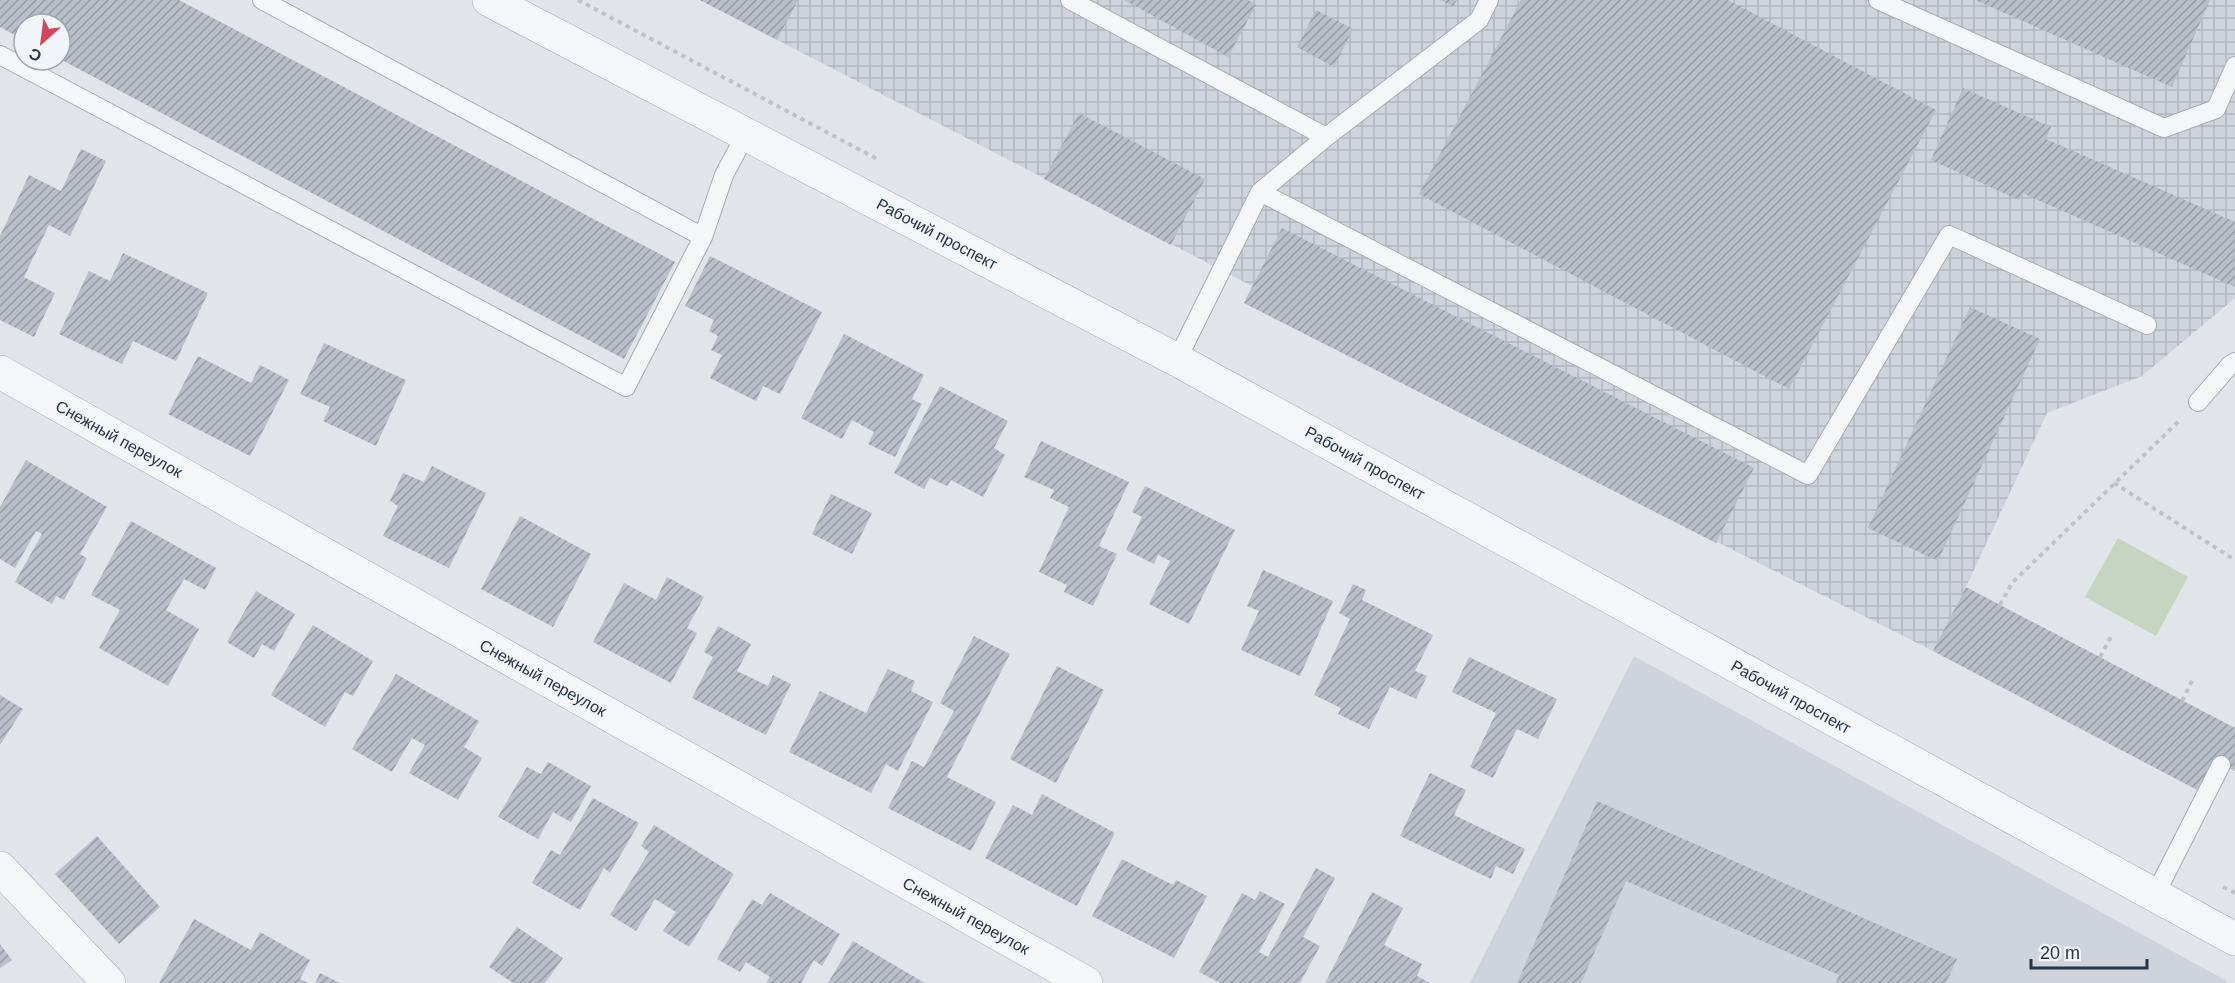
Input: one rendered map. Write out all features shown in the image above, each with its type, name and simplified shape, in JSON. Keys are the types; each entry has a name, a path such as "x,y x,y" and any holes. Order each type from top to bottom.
{"street":[{"name":"Рабочий проспект","path":"489,0 1177,360 2235,939"},
{"name":"Снежный переулок","path":"0,372 1086,983"},
{"path":"0,868 109,983"}],"lane":[{"path":"262,0 703,237"},
{"path":"1070,0 1326,137"},
{"path":"1177,360 1260,192 1326,137 1479,20 1489,0"},
{"path":"1878,0 2164,128 2216,109 2235,66"},
{"path":"0,55 626,387 703,237 724,175 747,134"},
{"path":"1260,192 1808,476 1949,235 2146,325"},
{"path":"2198,402 2235,362"},
{"path":"2155,895 2221,765"}],"path":[{"path":"2000,605 2012,583 2198,402"},
{"path":"2114,483 2235,560"},
{"path":"2100,657 2112,635"},
{"path":"2182,701 2194,677"}],"shaded area":[{"path":"700,0 2235,0 2235,298 2142,376 2047,413 1966,587 1933,651 1244,303 1252,286"},
{"path":"1634,656 2227,981 2226,983 1470,983"}],"green space":[{"path":"2118,538 2188,577 2156,636 2085,597"}],"building":[{"path":"0,0 179,0 675,262 624,359 72,65 72,12 12,12 12,34 0,27"},
{"path":"700,0 798,0 777,40"},
{"path":"1124,0 1248,0 1256,5 1228,57"},
{"path":"1440,0 1457,0 1453,6"},
{"path":"1521,0 1728,0 1936,110 1789,389 1419,194"},
{"path":"1975,0 2210,0 2172,87"},
{"path":"1316,10 1353,29 1334,67 1297,47"},
{"path":"1963,88 2051,127 2046,139 2235,222 2235,287 2022,193 2019,200 1931,160"},
{"path":"1079,113 1205,179 1171,245 1044,179"},
{"path":"81,149 106,161 70,236 49,225 24,277 55,293 34,337 0,320 0,236 29,175 61,191"},
{"path":"1282,228 1754,468 1716,543 1244,303"},
{"path":"123,253 208,293 176,361 133,341 122,364 59,334 89,271 110,281"},
{"path":"710,256 822,312 780,394 763,386 756,401 710,378 722,355 711,350 718,336 709,331 714,320 685,306"},
{"path":"1970,307 2040,339 1938,561 1868,528"},
{"path":"844,334 924,375 912,399 922,404 895,457 868,444 874,432 852,420 842,439 801,418"},
{"path":"324,343 406,380 376,446 323,421 330,407 300,394"},
{"path":"198,356 251,383 260,365 289,380 250,456 168,414"},
{"path":"940,386 1008,421 994,448 1005,455 983,497 951,480 947,486 930,478 924,489 894,473"},
{"path":"1041,441 1129,482 1099,546 1117,554 1093,606 1064,592 1067,585 1039,572 1069,507 1050,498 1054,490 1024,477"},
{"path":"26,460 107,507 80,554 87,558 64,600 56,596 52,604 15,582 42,534 36,531 15,568 0,559 0,507"},
{"path":"432,466 486,493 449,568 383,536 398,506 390,501 403,473 424,482"},
{"path":"1145,486 1235,530 1189,624 1149,604 1170,561 1158,555 1154,564 1126,550 1142,517 1132,512"},
{"path":"831,494 872,513 852,554 812,534"},
{"path":"520,516 591,554 553,627 481,589"},
{"path":"131,521 216,568 205,590 184,579 166,610 199,629 168,686 99,648 120,610 91,595"},
{"path":"1263,570 1333,601 1300,676 1241,650 1259,611 1247,606"},
{"path":"667,577 704,597 687,628 697,633 671,683 593,642 624,583 656,600"},
{"path":"1353,584 1366,590 1362,600 1433,635 1415,671 1427,676 1416,699 1390,687 1369,729 1338,714 1341,708 1314,695 1350,619 1339,613"},
{"path":"1966,587 2235,728 2235,771 2213,760 2197,790 1933,651"},
{"path":"256,591 295,614 274,651 262,644 254,658 227,642"},
{"path":"313,625 373,661 353,696 345,692 325,727 271,695"},
{"path":"718,626 751,644 737,671 768,686 773,675 791,684 766,735 692,698 713,657 704,652"},
{"path":"974,636 1010,654 947,777 996,802 971,851 888,808 912,761 924,767 954,711 940,703"},
{"path":"1469,657 1557,699 1538,739 1517,729 1493,778 1470,767 1496,713 1452,692"},
{"path":"1057,666 1104,690 1056,783 1010,759"},
{"path":"888,669 915,681 911,691 933,702 898,771 886,764 871,793 789,752 820,691 866,713"},
{"path":"396,674 479,721 464,747 482,758 458,800 409,773 425,745 412,738 392,772 352,749"},
{"path":"0,695 23,709 0,745"},
{"path":"548,762 591,786 571,822 553,812 538,839 498,817 527,767 541,774"},
{"path":"1430,773 1466,790 1454,815 1525,849 1513,874 1496,866 1491,879 1400,836"},
{"path":"1042,794 1115,833 1077,906 985,858 1013,805 1032,815"},
{"path":"593,798 639,823 610,873 604,868 580,910 532,883 551,850 560,855"},
{"path":"1597,801 1957,959 1946,983 1836,983 1839,975 1626,881 1581,983 1517,983"},
{"path":"654,825 734,874 689,947 663,931 676,912 655,899 636,931 610,915 649,852 641,846"},
{"path":"97,836 160,907 119,944 55,874"},
{"path":"1122,859 1173,885 1176,880 1207,896 1174,958 1092,916"},
{"path":"1316,868 1335,878 1303,937 1320,946 1300,983 1220,983 1199,972 1242,893 1255,900 1260,891 1285,904 1259,952 1268,957"},
{"path":"1372,892 1403,908 1384,945 1422,964 1417,976 1430,983 1325,983"},
{"path":"770,893 840,934 822,966 814,960 801,983 766,983 770,977 746,962 740,972 717,959 752,899 762,905"},
{"path":"194,919 251,950 260,932 310,960 300,979 308,983 159,983"},
{"path":"517,927 563,958 545,983 513,983 489,967"},
{"path":"853,941 925,983 828,983"},
{"path":"0,944 12,960 0,968"},
{"path":"320,973 340,983 315,983"}]}
